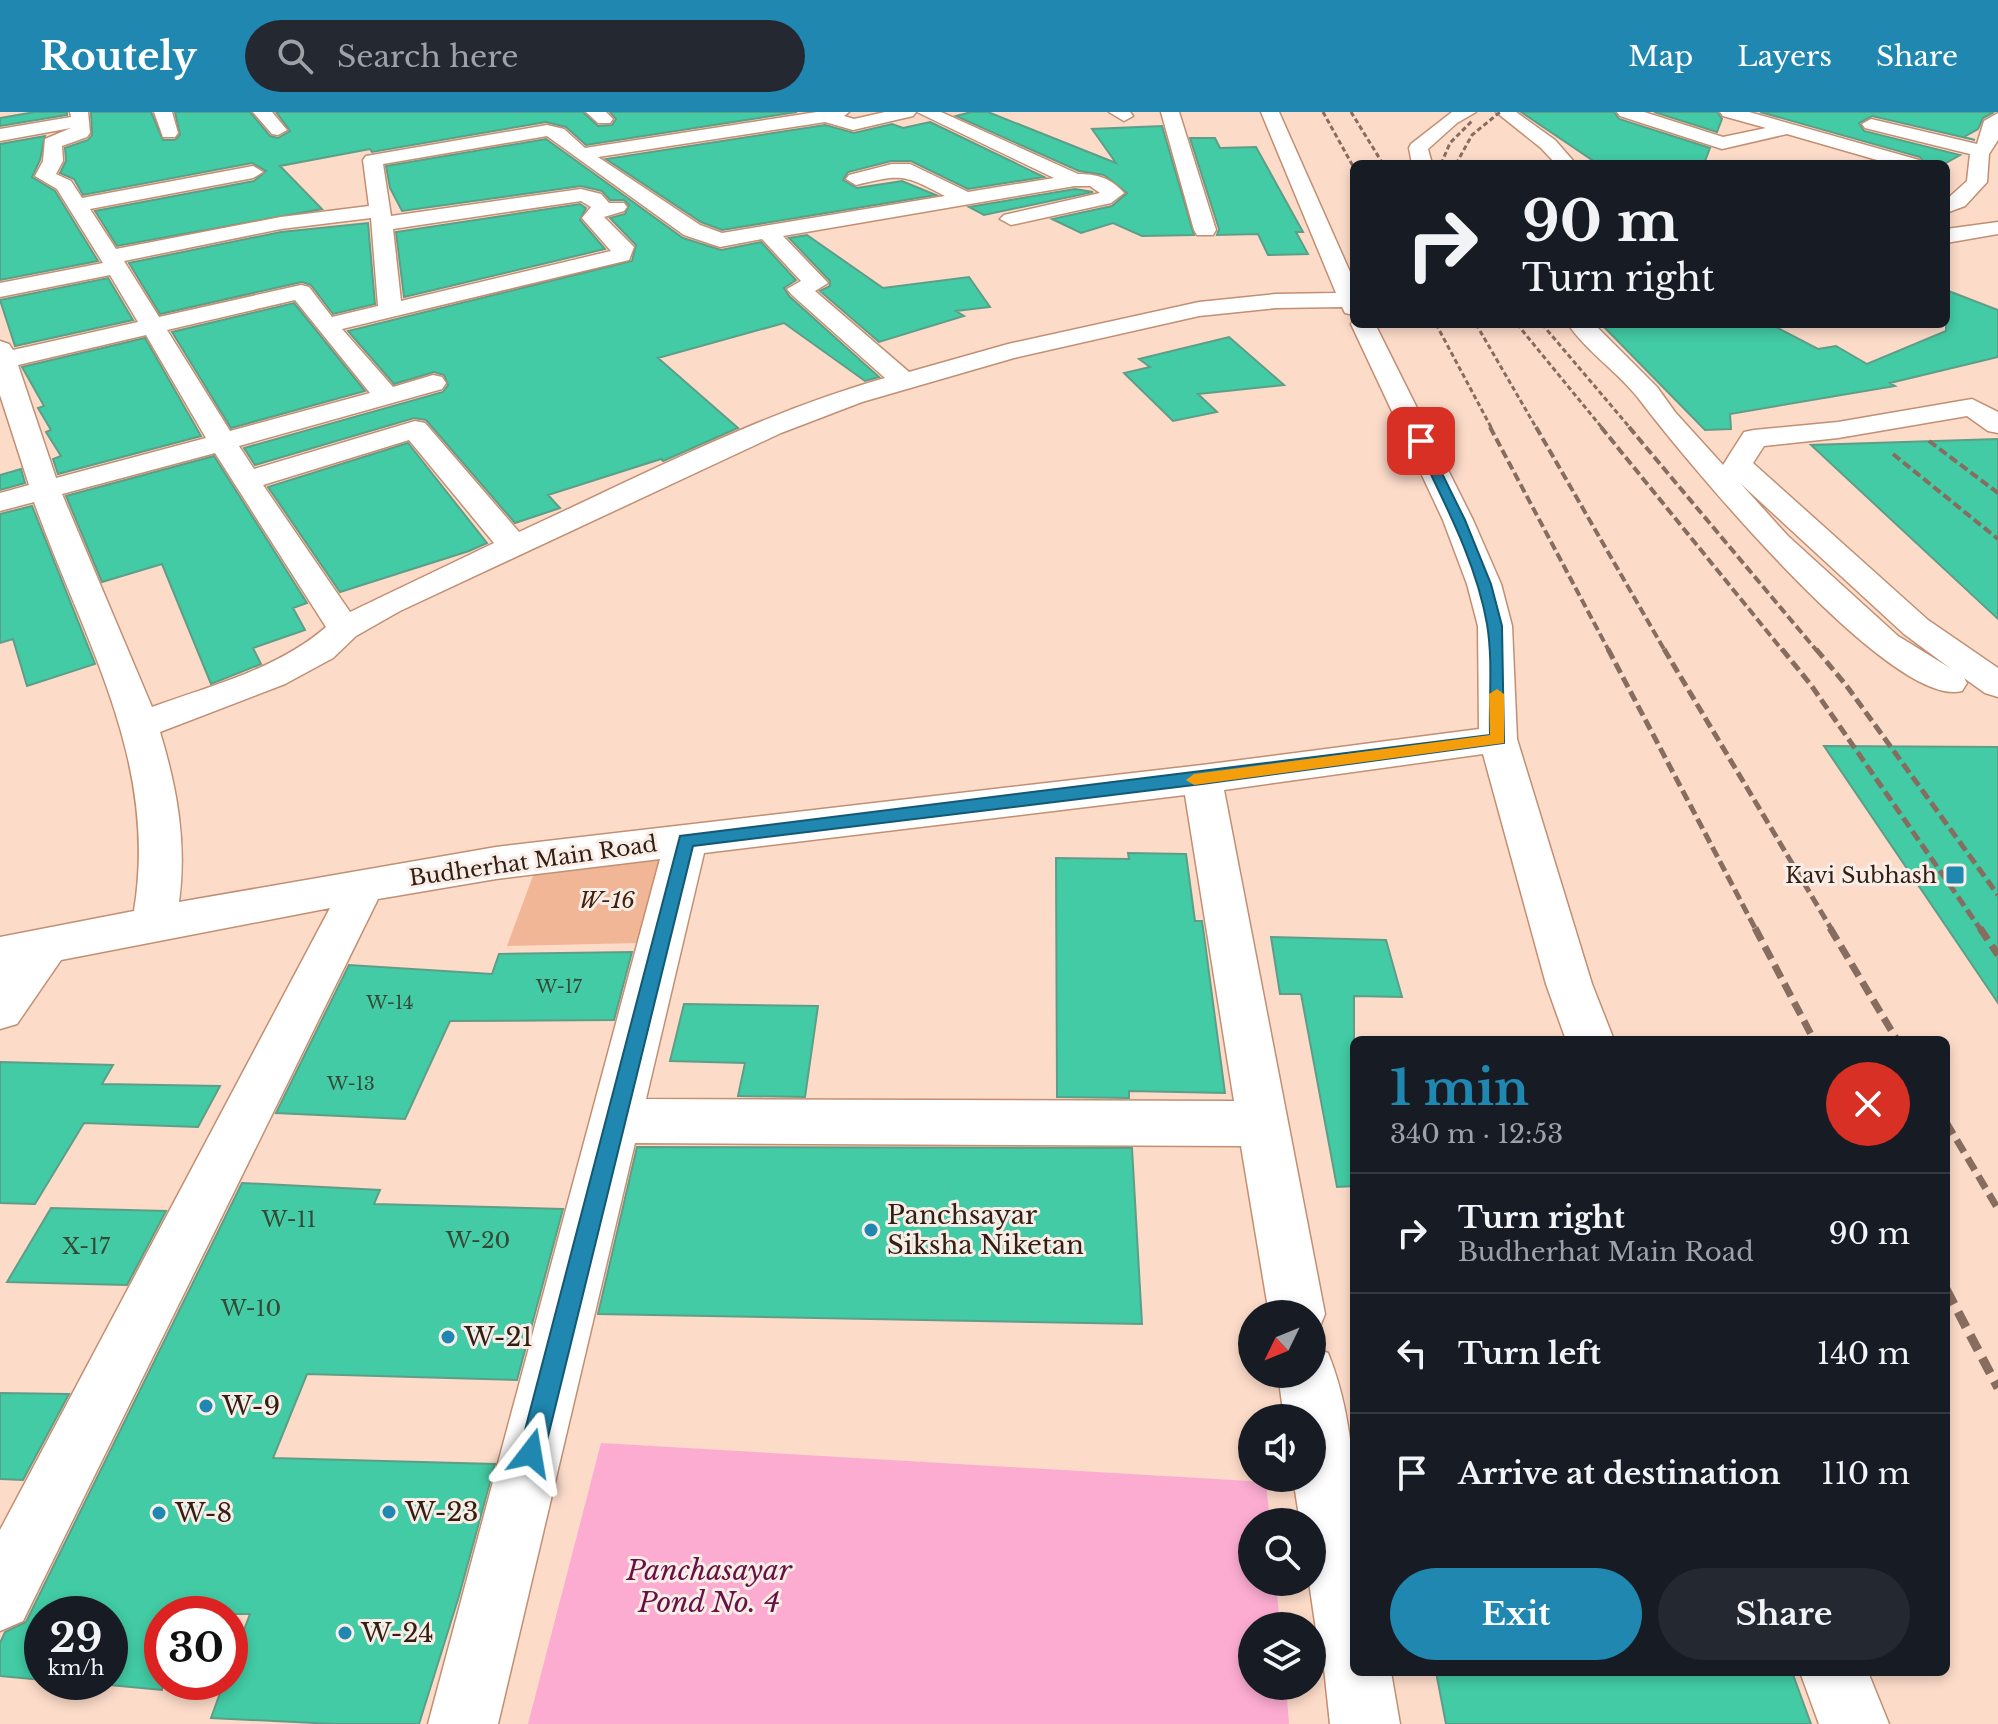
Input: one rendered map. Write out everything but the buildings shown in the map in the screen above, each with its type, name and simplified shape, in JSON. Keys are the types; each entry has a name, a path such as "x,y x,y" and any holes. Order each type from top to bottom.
{"street":[{"path":"163,112 169,133"},
{"path":"262,112 278,130"},
{"path":"581,154 840,118 907,112"},
{"path":"926,112 1075,180"},
{"path":"1170,112 1205,230"},
{"path":"1270,112 1350,296"},
{"path":"1421,160 1418,148 1451,119 1467,112"},
{"path":"1505,112 1548,144 1562,160"},
{"path":"1626,112 1722,143 1788,129"},
{"path":"1729,112 1898,160"},
{"path":"0,135 79,116 79,135 51,145 53,161 45,176 64,185 246,481 344,629"},
{"path":"840,118 889,135"},
{"path":"1950,205 1958,202 1981,151 1988,143 1993,121 1998,118"},
{"path":"1855,119 1981,151"},
{"path":"390,311 373,160 547,130 558,133 581,154 647,200 706,237 720,240 1075,180 1094,180 1114,193 1104,199 1011,219"},
{"path":"856,179 892,170 910,170 968,200"},
{"path":"77,205 253,172"},
{"path":"109,254 281,223 380,217 581,195 594,198 604,210"},
{"path":"326,326 621,255 623,247 593,218 596,212 647,200"},
{"path":"0,290 219,215"},
{"path":"1950,235 1998,228"},
{"path":"768,233 816,283 799,289 904,381"},
{"path":"154,924 161,892 161,831 151,765 141,725 44,490 1,357 153,326 294,281 326,326 388,397"},
{"path":"141,725 272,676 321,650 344,629 388,604 771,427 852,396 1008,352 1199,309 1276,301 1350,308"},
{"path":"1365,328 1458,520 1484,584 1495,626 1498,739 1569,984 1588,1036"},
{"path":"1584,328 1648,393 1665,418 1777,543 1886,644 1948,682 1998,706"},
{"path":"0,502 433,383"},
{"path":"1998,425 1972,407 1838,430 1754,438 1737,465 1916,627 1998,685"},
{"path":"246,481 415,429 513,545"},
{"name":"Budherhat Main Road","path":"0,955 496,863 1202,779 1498,739"},
{"path":"1202,779 1295,1300"},
{"path":"463,1724 686,840"},
{"path":"0,1598 363,886"},
{"path":"0,1010 46,946"},
{"path":"615,1121 1265,1124"},
{"path":"1309,1388 1350,1633"},
{"path":"1358,1676 1365,1724"},
{"path":"1836,1676 1854,1724"}],"green space":[{"name":"W-16","path":"672,848 638,943 507,946 537,865"}],"water":[{"name":"Panchasayar Pond No. 4","path":"601,1443 1238,1480 1238,1492 1267,1492 1269,1508 1238,1508 1238,1596 1277,1596 1279,1612 1238,1612 1238,1700 1287,1700 1289,1724 528,1724"}],"railway":[{"path":"1323,112 1350,161"},
{"path":"1351,112 1381,160"},
{"path":"1458,160 1472,135 1500,112"},
{"path":"1443,160 1450,143 1473,120"},
{"path":"1438,328 1492,429"},
{"path":"1478,328 1537,429"},
{"path":"1520,328 1603,429"},
{"path":"1545,328 1631,429"},
{"path":"1490,427 1609,651"},
{"path":"1536,427 1665,651"},
{"path":"1601,427 1783,651"},
{"path":"1629,427 1817,651"},
{"path":"1929,441 1998,493"},
{"path":"1893,454 1998,539"},
{"path":"1608,649 1756,930"},
{"path":"1664,649 1832,930"},
{"path":"1782,649 1811,685 1981,930"},
{"path":"1816,649 1846,685 1998,895"},
{"path":"1755,928 1812,1036"},
{"path":"1830,928 1895,1036"},
{"path":"1980,928 1998,955"},
{"path":"1950,1129 1998,1209"},
{"path":"1950,1297 1998,1388"}],"slow traffic":[{"path":"1194,780 1498,739 1497,694"}],"place":[{"name":"Kavi Subhash","path":"1955,875"},
{"name":"Panchsayar Siksha Niketan","path":"871,1230"},
{"name":"W-21","path":"448,1337"},
{"name":"W-9","path":"206,1406"},
{"name":"W-23","path":"389,1512"},
{"name":"W-8","path":"159,1513"},
{"name":"W-24","path":"345,1633"}],"route":[{"path":"531,1453 686,840 1202,779 1498,739 1495,626 1484,584 1421,441"}]}
